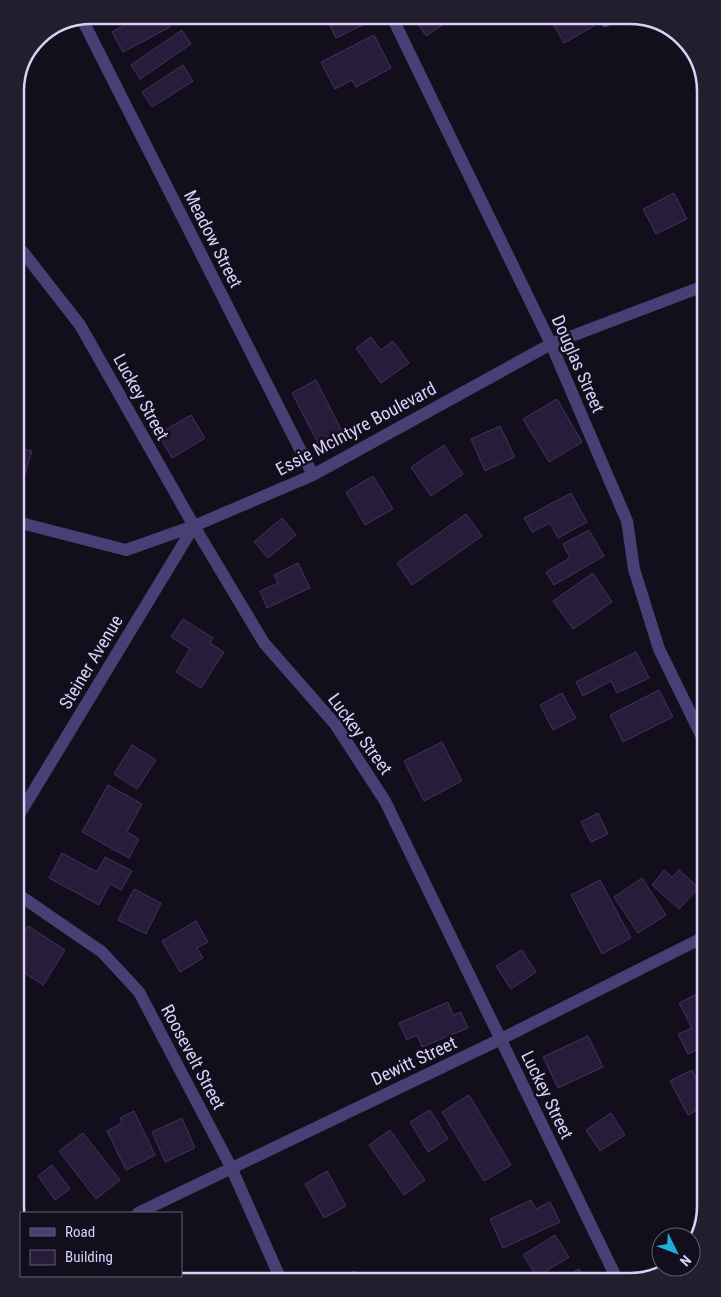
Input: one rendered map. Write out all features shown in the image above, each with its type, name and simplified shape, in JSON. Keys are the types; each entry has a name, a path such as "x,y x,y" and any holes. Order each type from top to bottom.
{"street":[{"name":"Meadow Street","path":"85,24 313,476"},
{"name":"Douglas Street","path":"395,24 551,344 627,521 634,569 659,649 697,725"},
{"name":"Luckey Street","path":"24,255 80,325 194,526 264,643 335,724 385,801 615,1273"},
{"name":"Essie McIntyre Boulevard","path":"24,524 126,550 194,526 313,476 551,344 697,289"},
{"name":"Steiner Avenue","path":"24,807 194,526"},
{"name":"Roosevelt Street","path":"24,898 102,952 139,992 231,1167 279,1273"},
{"name":"Dewitt Street","path":"140,1212 500,1039 697,940"}],"building":[{"path":"127,24 168,24 170,27 123,52 112,32"},
{"path":"329,24 365,24 336,38"},
{"path":"418,24 444,24 426,36"},
{"path":"553,24 593,24 594,26 564,43"},
{"path":"182,30 191,44 140,79 131,65"},
{"path":"374,35 391,68 356,87 352,80 335,89 321,62"},
{"path":"183,65 193,81 152,107 142,92"},
{"path":"674,193 687,219 656,234 643,209"},
{"path":"371,337 381,350 393,341 409,363 381,383 356,348"},
{"path":"316,380 344,435 320,447 292,393"},
{"path":"557,399 582,442 549,462 523,419"},
{"path":"191,415 205,438 172,458 158,434"},
{"path":"500,426 515,457 485,471 471,439"},
{"path":"444,445 463,474 431,496 411,467"},
{"path":"24,449 32,451 24,477"},
{"path":"373,476 393,509 365,525 346,492"},
{"path":"571,493 587,522 558,538 550,523 532,532 524,518"},
{"path":"466,514 482,536 412,585 397,563"},
{"path":"282,518 296,535 268,558 254,542"},
{"path":"589,530 604,556 554,585 546,572 570,558 563,544"},
{"path":"298,563 310,588 267,608 260,591 278,583 274,575"},
{"path":"593,573 612,602 573,629 553,601"},
{"path":"183,619 213,638 210,643 224,652 201,688 176,672 190,649 171,637"},
{"path":"636,652 649,678 617,693 611,681 583,696 576,682"},
{"path":"659,690 673,717 623,742 610,715"},
{"path":"562,693 576,718 553,730 540,705"},
{"path":"442,742 462,781 424,801 404,761"},
{"path":"132,745 156,760 137,789 114,774"},
{"path":"108,785 142,804 127,832 139,839 129,858 82,832"},
{"path":"598,813 608,834 591,842 581,822"},
{"path":"62,853 97,872 105,857 132,871 121,890 110,884 99,905 49,878"},
{"path":"664,870 672,877 679,870 697,886 697,890 679,909 652,885"},
{"path":"642,878 666,915 638,933 614,897"},
{"path":"600,880 631,938 602,954 571,895"},
{"path":"134,889 161,903 146,934 118,920"},
{"path":"196,921 208,942 197,948 203,958 180,972 162,941"},
{"path":"28,926 65,950 43,985 24,973 24,932"},
{"path":"522,950 536,972 511,989 496,966"},
{"path":"697,994 697,1050 688,1054 678,1034 692,1028 679,1003"},
{"path":"448,1002 453,1015 461,1012 468,1028 422,1047 417,1035 407,1040 399,1023"},
{"path":"588,1036 603,1067 558,1088 543,1057"},
{"path":"692,1070 697,1080 697,1110 688,1115 670,1081"},
{"path":"469,1095 511,1165 484,1181 442,1112"},
{"path":"430,1110 448,1139 428,1152 410,1122"},
{"path":"134,1111 155,1155 126,1170 107,1131 122,1123 120,1118"},
{"path":"611,1113 625,1135 600,1151 586,1130"},
{"path":"182,1118 195,1148 165,1162 152,1132"},
{"path":"390,1130 425,1180 404,1195 369,1145"},
{"path":"83,1133 120,1180 96,1199 59,1151"},
{"path":"52,1165 70,1189 55,1200 38,1176"},
{"path":"327,1171 346,1206 324,1218 305,1184"},
{"path":"531,1200 536,1209 550,1202 560,1222 503,1248 490,1219"},
{"path":"555,1235 569,1257 543,1273 534,1273 523,1255"},
{"path":"579,1269 582,1273 572,1273"}]}
